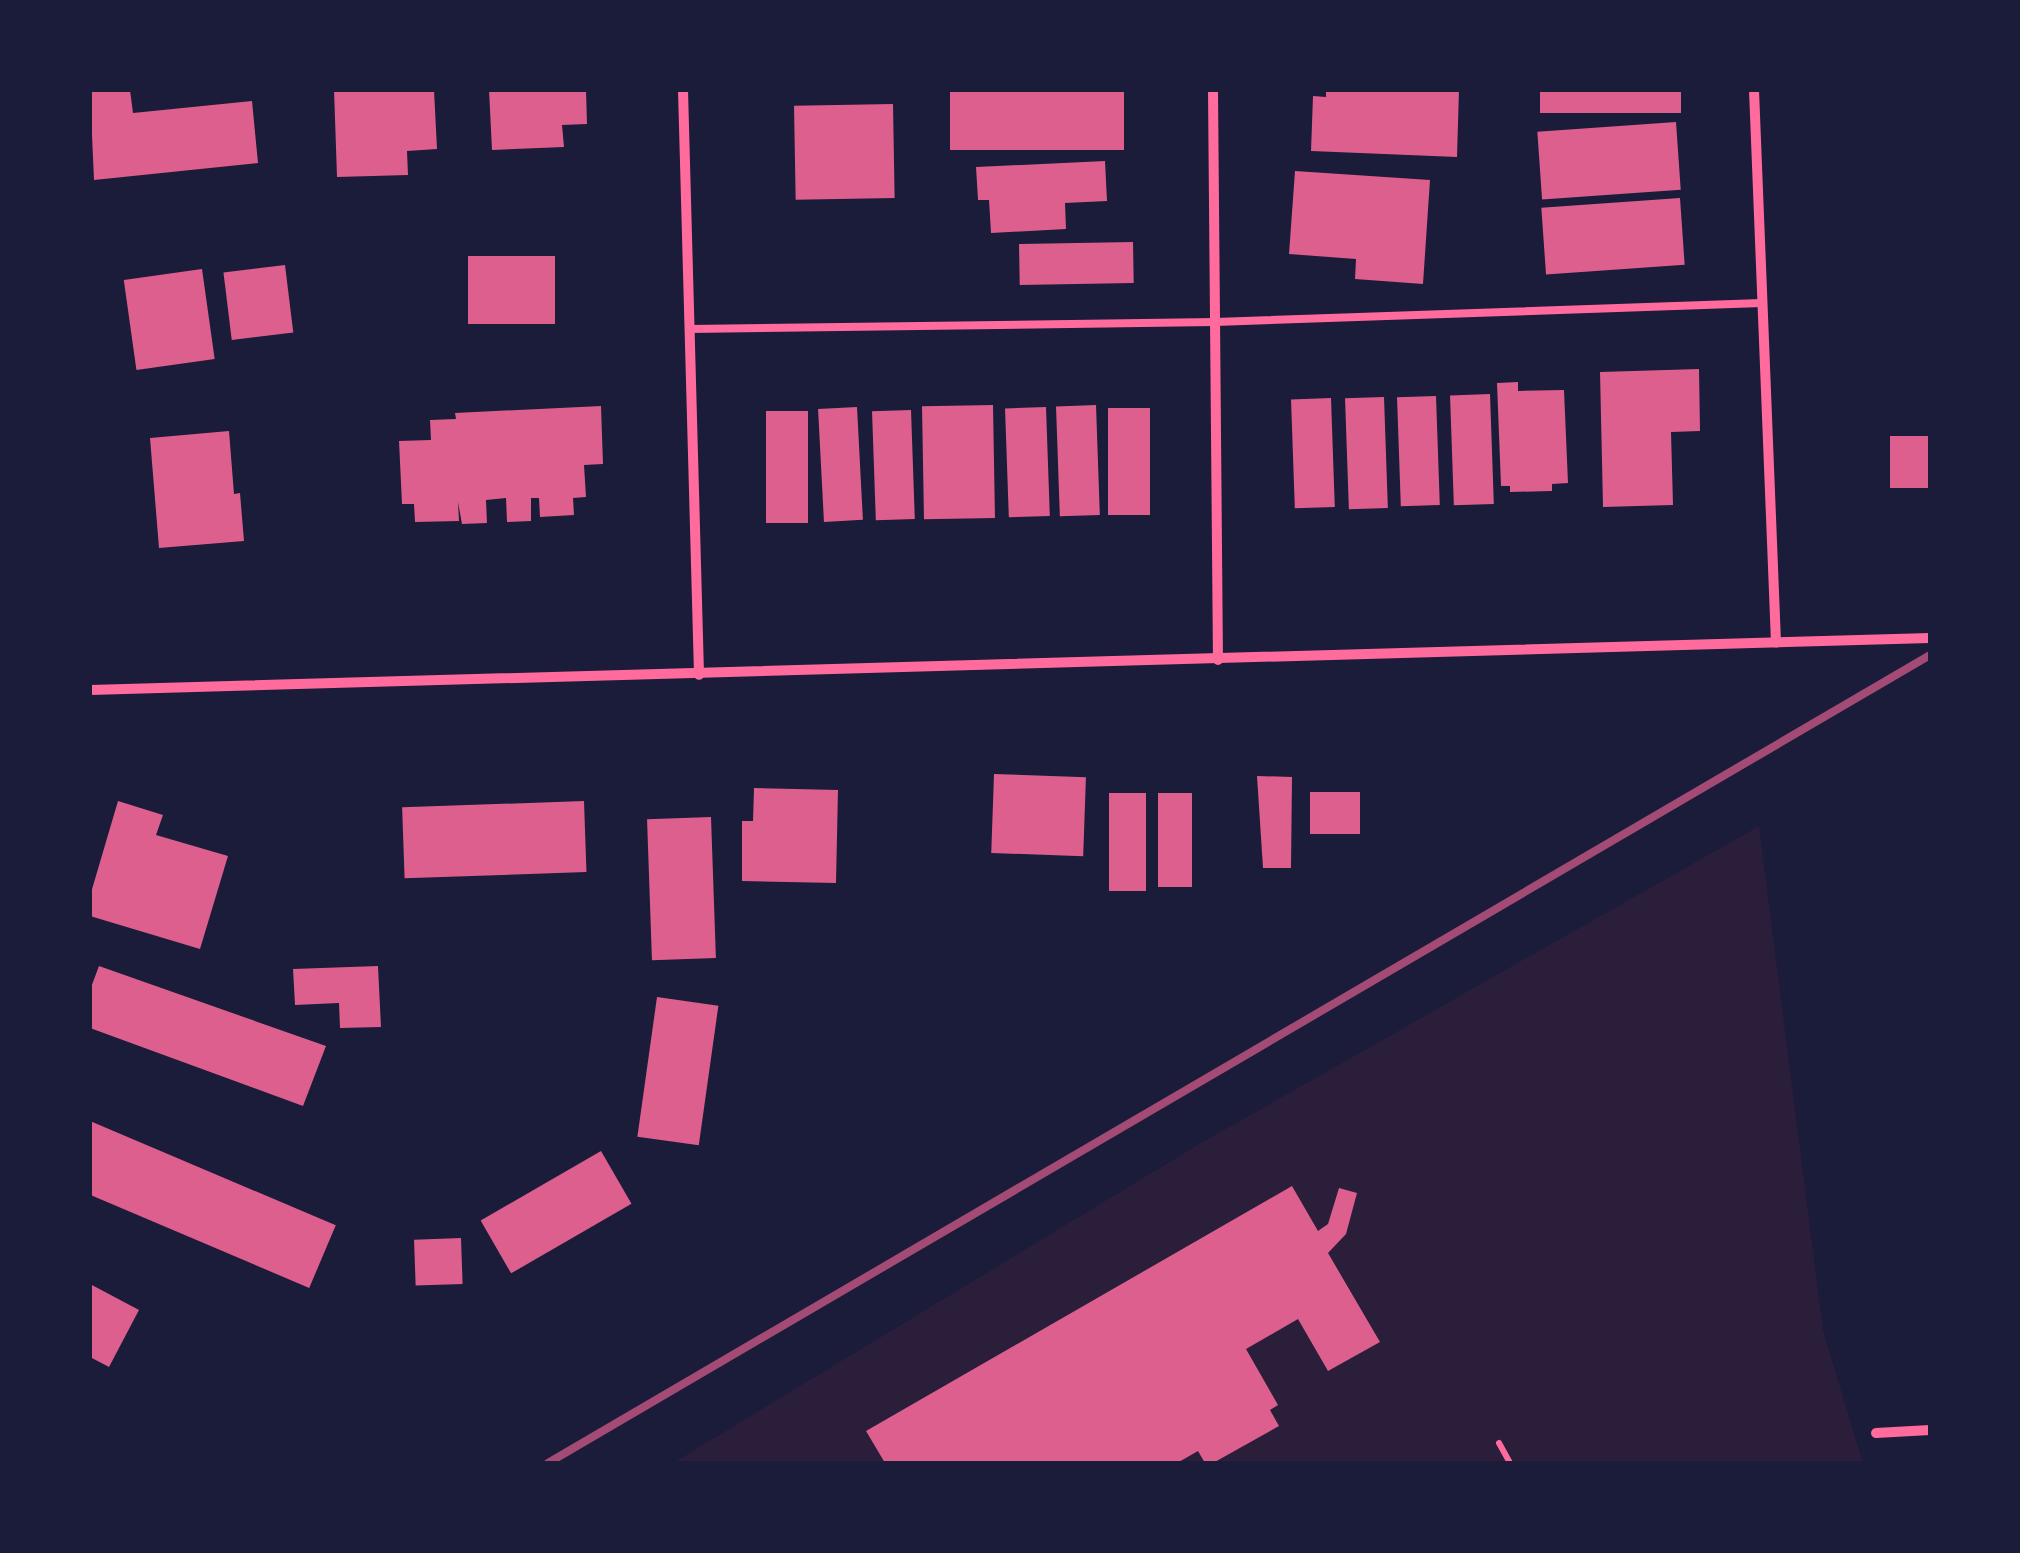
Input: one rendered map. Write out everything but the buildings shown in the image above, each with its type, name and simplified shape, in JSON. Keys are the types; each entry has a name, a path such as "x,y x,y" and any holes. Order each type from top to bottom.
{"street":[{"path":"682,90 699,675"},
{"path":"1214,90 1218,660"},
{"path":"1754,90 1776,643"},
{"path":"90,690 1930,638"},
{"path":"1876,1433 1930,1430"}],"lane":[{"path":"689,328 1215,322 1762,303"}],"path":[{"path":"1499,1442 1510,1463"}],"shaded area":[{"path":"1759,826 1823,1330 1863,1463 673,1463 1201,1143"}],"railway":[{"path":"548,1463 1930,655"}]}
